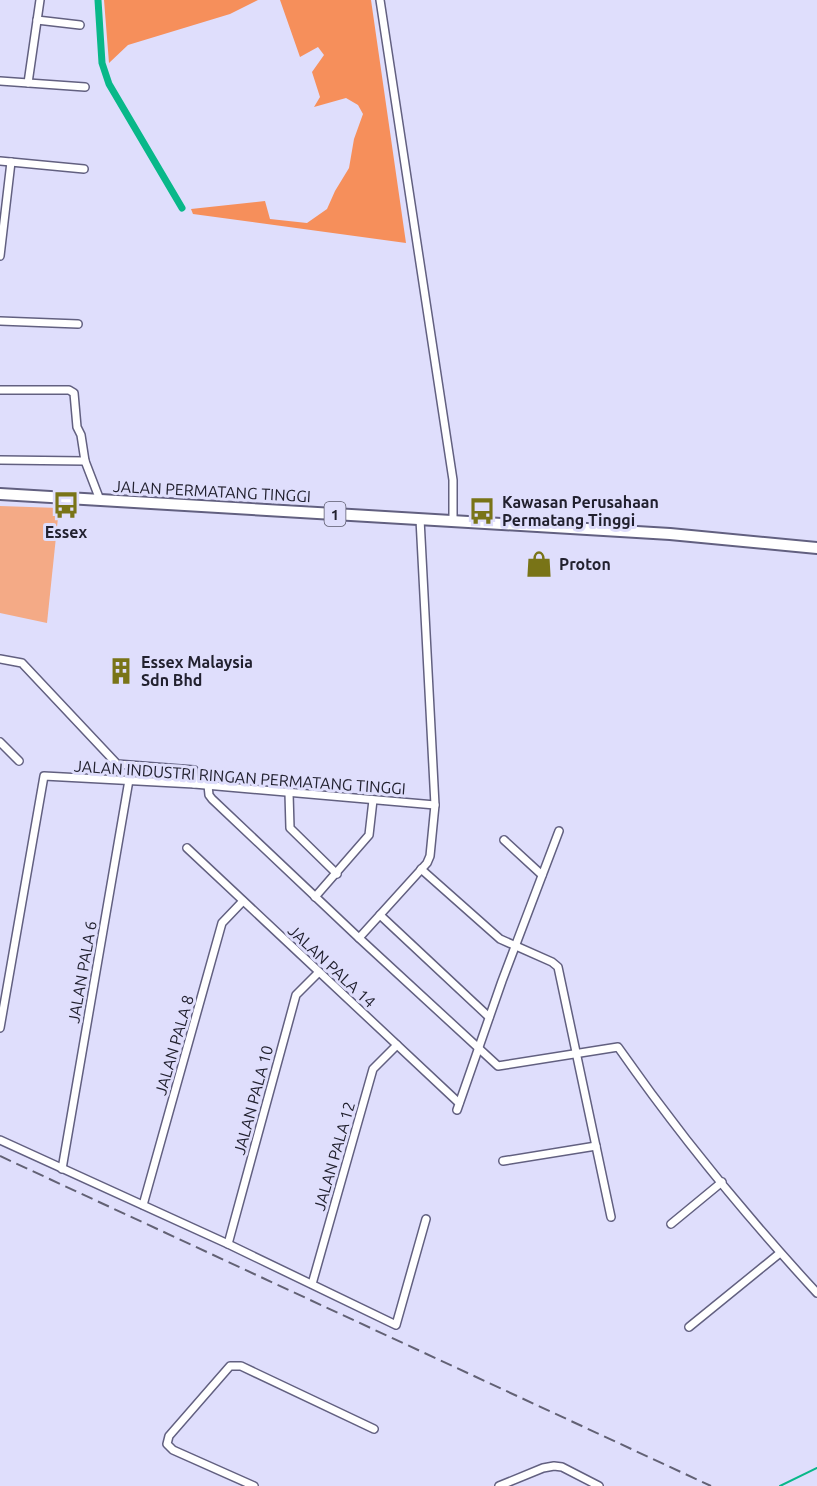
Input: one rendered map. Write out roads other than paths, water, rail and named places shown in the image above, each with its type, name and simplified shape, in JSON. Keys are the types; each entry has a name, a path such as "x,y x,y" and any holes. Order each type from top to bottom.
{"highway":[{"name":"JALAN PERMATANG TINGGI","path":"0,494 670,534 817,548"}],"street":[{"path":"28,83 40,0"},
{"path":"380,0 453,480 453,522"},
{"path":"37,20 80,25"},
{"path":"0,81 84,87"},
{"path":"0,161 84,169"},
{"path":"0,256 11,162"},
{"path":"0,321 78,324"},
{"path":"0,390 69,390 74,393 77,427 81,435 85,461 100,500"},
{"path":"0,460 85,461"},
{"path":"358,938 430,860 435,805 420,519"},
{"path":"0,659 22,663 117,764 194,770 194,784"},
{"path":"0,742 20,761"},
{"name":"JALAN INDUSTRI RINGAN PERMATANG TINGGI","path":"0,1028 44,776 208,785 435,805"},
{"name":"JALAN PALA 6","path":"62,1170 129,780"},
{"path":"208,785 212,799 358,938 498,1066 618,1047 722,1182 780,1253 817,1293"},
{"path":"289,793 290,828 337,874"},
{"path":"315,897 369,835 374,800"},
{"path":"478,1048 560,831"},
{"path":"504,840 542,875"},
{"name":"JALAN PALA 14","path":"188,848 397,1045 458,1106 478,1048"},
{"path":"421,869 500,939 552,962 558,967 611,1217"},
{"name":"JALAN PALA 8","path":"143,1205 222,923 243,901"},
{"path":"380,915 489,1017"},
{"name":"JALAN PALA 10","path":"228,1244 296,996 319,972"},
{"name":"JALAN PALA 12","path":"312,1284 372,1069 397,1045"},
{"path":"0,1140 228,1244 396,1325 426,1219"},
{"path":"503,1161 596,1146"},
{"path":"671,1224 722,1182"},
{"path":"689,1328 780,1253"},
{"path":"254,1486 173,1450 167,1444 169,1436 230,1366 241,1366 374,1429"},
{"path":"499,1486 537,1470 554,1466 570,1471 599,1486"}],"waterway":[{"path":"98,0 102,63 109,84 182,208"},
{"path":"780,1486 817,1468"}],"railway":[{"path":"0,1156 711,1486"}],"place":[{"name":"Essex","path":"66,505"},
{"name":"Kawasan Perusahaan Permatang Tinggi","path":"482,511"},
{"name":"Proton","path":"539,564"},
{"name":"Essex Malaysia Sdn Bhd","path":"121,671"}]}
